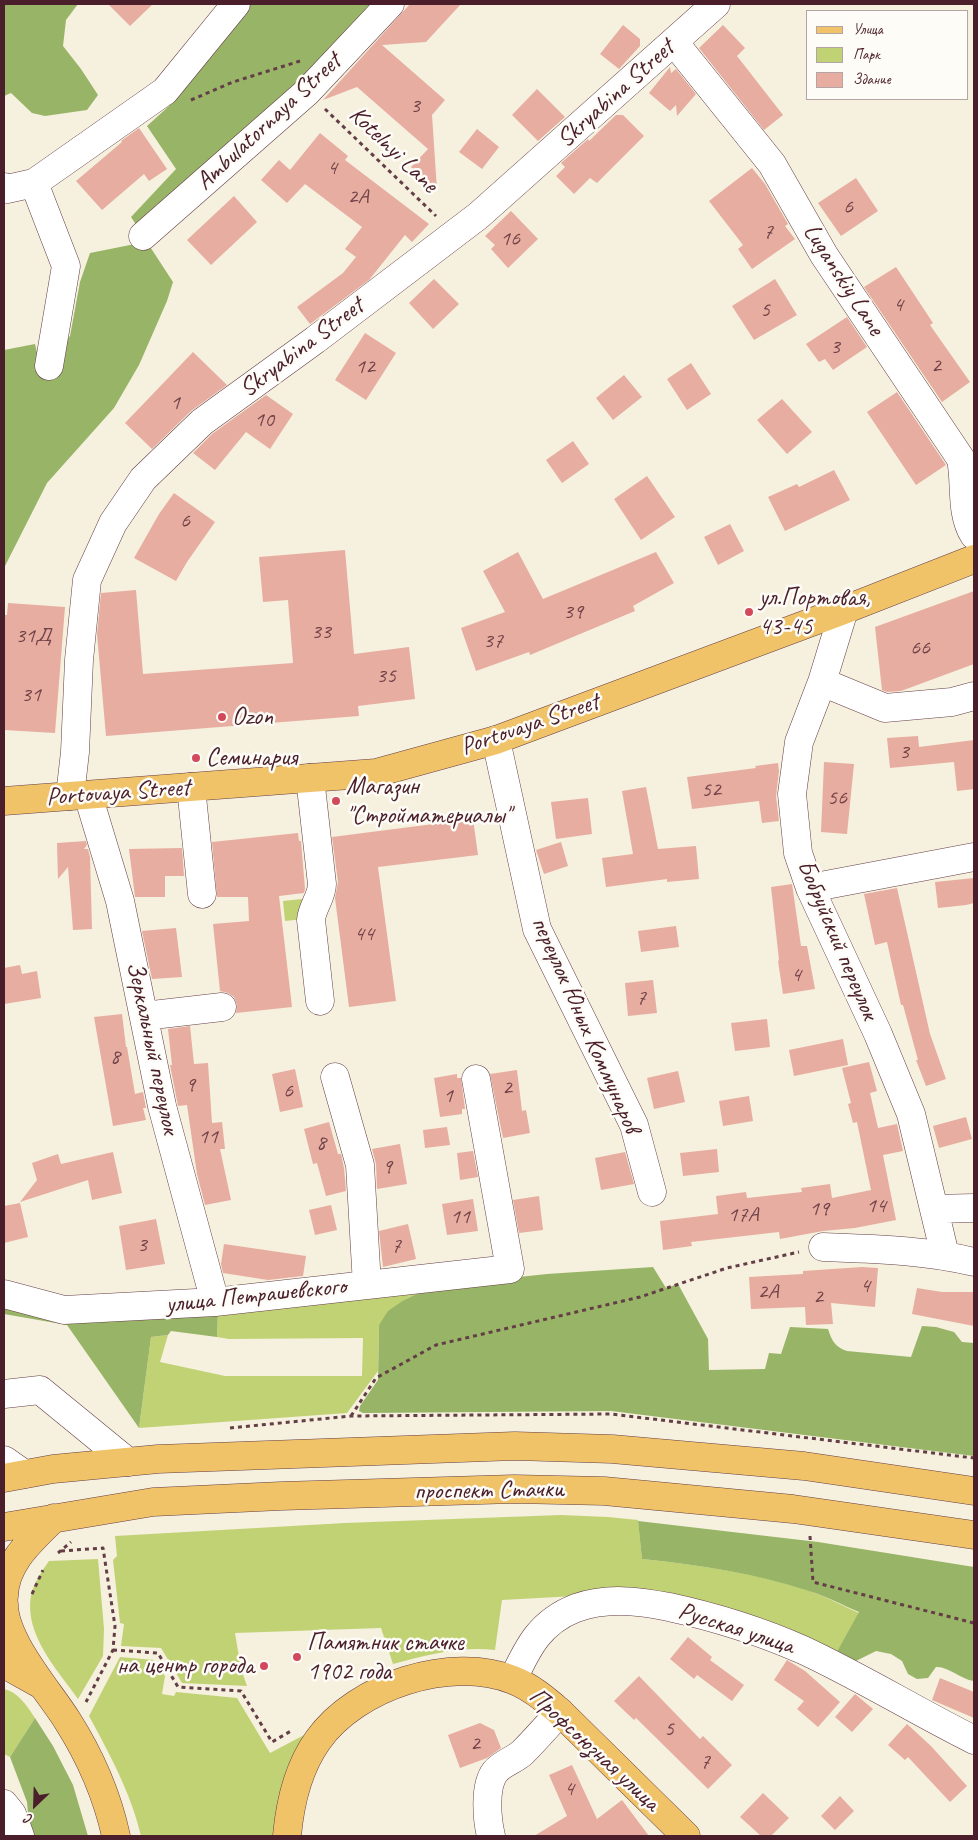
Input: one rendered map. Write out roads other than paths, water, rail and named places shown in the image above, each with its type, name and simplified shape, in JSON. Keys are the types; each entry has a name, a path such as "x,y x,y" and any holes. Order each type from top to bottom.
{"main road":[{"name":"Portovaya Street","path":"4,801 376,773 496,740 844,610 974,559"},
{"name":"проспект Стачки","path":"11,1471 276,1454 515,1446 602,1449 804,1466 974,1491"},
{"name":"проспект Стачки","path":"4,1527 153,1502 514,1489 604,1491 793,1509 974,1535"},
{"path":"4,1596 5,1582 22,1549 54,1518"},
{"path":"4,1604 5,1617 11,1633 41,1685 67,1721 96,1773 116,1836"},
{"path":"4,1664 41,1685"},
{"name":"Профсоюзная улица","path":"287,1836 292,1800 300,1772 318,1740 332,1722 348,1708 393,1685 423,1676 448,1672 470,1672 512,1679 529,1687 560,1712 686,1836"}],"street":[{"path":"4,187 7,189 34,183 165,91 236,4"},
{"name":"Ambulatornaya Street","path":"143,236 307,92 390,4"},
{"name":"Skryabina Street","path":"79,796 76,752 79,660 87,580 113,523 143,479 202,422 315,340 478,216 716,4"},
{"name":"Luganskiy Lane","path":"674,42 772,164 824,256 962,459 964,503 974,535"},
{"path":"34,183 66,266 49,366"},
{"name":"Бобруйский переулок","path":"844,610 822,682 799,742 792,794 798,853 810,888 878,1034 911,1114 944,1254"},
{"path":"822,682 885,708 952,702 974,696"},
{"name":"переулок Юных Коммунаров","path":"496,740 536,929 634,1125 652,1192"},
{"path":"310,778 322,884 321,894 313,911 312,920 320,1000"},
{"path":"190,787 202,894"},
{"name":"Зеркальный переулок","path":"79,796 120,901 162,1106 215,1302"},
{"path":"810,888 974,857"},
{"path":"144,1016 222,1007"},
{"path":"335,1077 360,1165 367,1285"},
{"name":"улица Петрашевского","path":"4,1294 64,1310 215,1302 510,1269 476,1079"},
{"path":"934,1209 974,1208"},
{"path":"823,1246 944,1254 974,1262"},
{"path":"4,1394 40,1390 128,1462"},
{"name":"Русская улица","path":"512,1679 528,1646 538,1633 552,1621 575,1608 598,1602 625,1600 700,1614 793,1646 974,1740"},
{"path":"491,1836 488,1819 488,1800 490,1783 494,1773 523,1752 560,1712"}],"place":[{"name":"ул.Портовая, 43-45","path":"749,612"},
{"name":"Ozon","path":"222,717"},
{"name":"Семинария","path":"196,758"},
{"name":"Магазин \"Стройматериалы\"","path":"336,801"},
{"name":"Памятник стачке 1902 года","path":"297,1657"},
{"name":"на центр города","path":"264,1666"}]}
